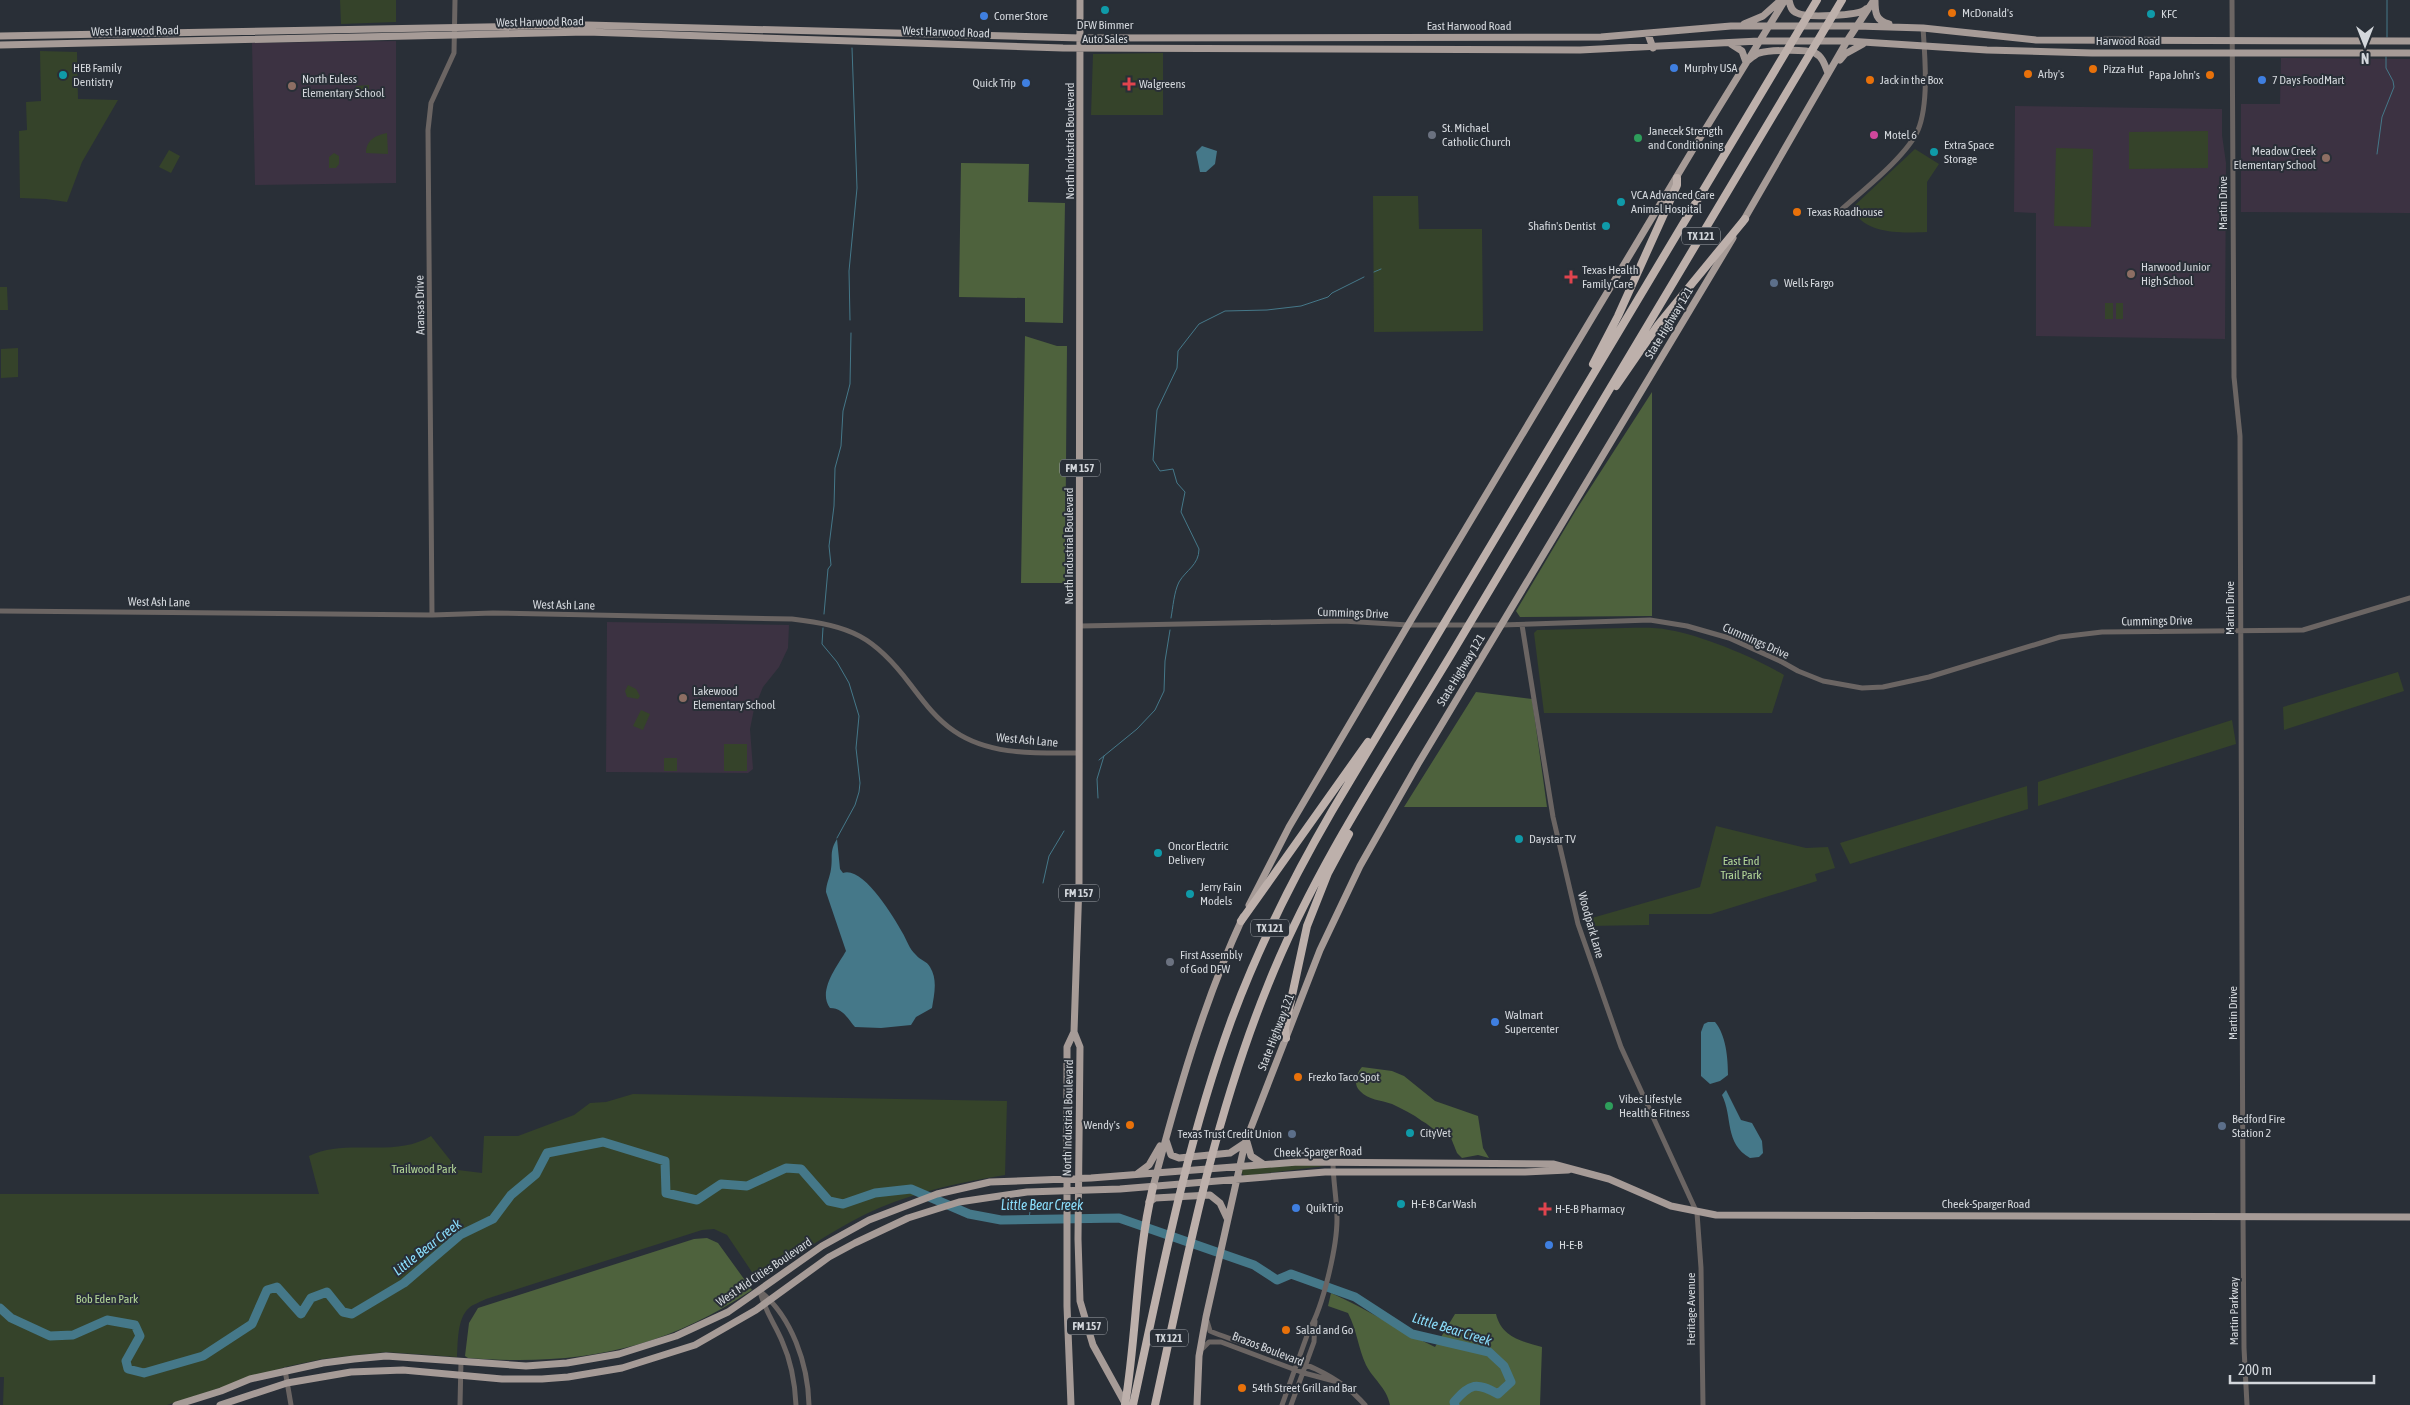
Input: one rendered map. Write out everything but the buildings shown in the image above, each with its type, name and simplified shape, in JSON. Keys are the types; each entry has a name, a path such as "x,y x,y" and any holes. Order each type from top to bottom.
{"highway":[{"name":"TX 121","path":"1133,1405 1203,1105 1231,1020 1265,939 1304,859 1815,3"},
{"name":"TX 121","path":"1154,1405 1214,1145 1238,1064 1287,941 1335,847 1485,593 1840,3"},
{"path":"1583,389 1673,194 1677,178"},
{"path":"1598,407 1611,394 1669,311 1745,219"},
{"path":"1242,922 1371,737 1380,730"},
{"path":"1286,1038 1287,1019 1307,926 1328,873 1389,763 1390,755"},
{"path":"1126,1405 1142,1248 1153,1187"}],"main road":[{"name":"North Industrial Boulevard","path":"1080,0 1079,883 1074,1032 1080,1047 1078,1239 1080,1300 1086,1323 1093,1345 1126,1405"},
{"path":"1731,26 1750,23 1763,16 1781,0"},
{"path":"1153,1187 1165,1137 1192,1050 1242,922 1289,827 1408,625 1785,0"},
{"path":"1790,0 1792,9 1799,14 1861,13 1875,0"},
{"path":"1875,0 1875,12 1878,19 1883,23 1900,27"},
{"name":"State Highway 121","path":"1197,1405 1199,1356 1206,1316 1215,1269 1246,1140 1320,950 1360,866 1501,625 1745,219 1847,41 1875,0"},
{"name":"West Harwood Road","path":"0,36 587,25 1081,38"},
{"name":"East Harwood Road","path":"1081,38 1601,37 1731,26 1856,26"},
{"name":"Harwood Road","path":"1856,26 1923,28 2036,40 2410,41"},
{"path":"308,30 309,38"},
{"name":"West Harwood Road","path":"0,45 588,32 1081,48"},
{"path":"1648,34 1653,48"},
{"path":"1993,36 1993,50"},
{"path":"996,45 998,37"},
{"path":"1301,37 1301,49"},
{"path":"1413,50 1414,37"},
{"path":"1468,37 1468,50"},
{"path":"1513,37 1513,50"},
{"path":"2074,40 2074,52"},
{"name":"East Harwood Road","path":"1081,48 1513,50 1653,48 1759,41 1847,41"},
{"name":"Harwood Road","path":"1847,41 1993,50 2074,52 2410,53"},
{"path":"2147,52 2150,41"},
{"path":"2296,41 2296,53"},
{"path":"1746,62 1758,53 1804,51 1815,53 1822,58 1828,73 1845,54 1866,43"},
{"path":"1730,44 1742,51 1746,62"},
{"name":"North Industrial Boulevard","path":"1071,1405 1067,1306 1067,1046 1074,1032"},
{"path":"1165,1137 1171,1155 1179,1158 1230,1153 1246,1140 1251,1156 1263,1164"},
{"path":"1136,1175 1153,1160 1165,1137"},
{"path":"1453,1162 1454,1172"},
{"name":"Cheek-Sparger Road","path":"1067,1178 1136,1175 1263,1164 1453,1162 1553,1164 1569,1170 1609,1179 1656,1201 1697,1213 1774,1216 2410,1217"},
{"path":"1508,1163 1508,1172"},
{"name":"Cheek-Sparger Road","path":"1067,1191 1153,1187 1333,1171 1508,1172 1569,1170"},
{"name":"West Mid Cities Boulevard","path":"176,1405 221,1392 250,1379 323,1363 386,1356 535,1365 582,1361 619,1354 655,1344 702,1326 760,1291 822,1246 869,1220 937,1194 996,1182 1067,1178"},
{"path":"996,1182 997,1196"},
{"name":"West Mid Cities Boulevard","path":"220,1405 287,1383 351,1372 403,1370 542,1379 568,1377 622,1368 694,1344 771,1300 830,1257 886,1227 959,1202 997,1196 1067,1191"},
{"path":"1149,1206 1155,1198 1206,1194 1216,1198 1227,1219"}],"street":[{"name":"Aransas Drive","path":"432,615 428,130 432,103 453,58 456,35 455,0"},
{"name":"Martin Drive","path":"2232,0 2234,377 2240,429 2243,1216"},
{"path":"1841,210 1901,153 1918,129 1924,103 1925,45 1923,28"},
{"name":"Cummings Drive","path":"1080,626 1343,621 1408,625 1522,625 1650,620 1687,626 1729,638 1823,681 1862,688 1904,684 2046,640 2077,634 2102,632 2303,630 2410,598"},
{"name":"West Ash Lane","path":"0,610 432,615 493,613 792,619 823,623 855,633 878,647 894,662 929,710 953,731 970,740 1006,751 1079,753"},
{"name":"Woodpark Lane","path":"1522,625 1553,817 1578,924 1621,1047 1697,1213"},
{"path":"1291,1405 1314,1342 1315,1320 1337,1236 1333,1162"},
{"name":"Heritage Avenue","path":"1697,1213 1701,1268 1703,1405"},
{"name":"Martin Parkway","path":"2243,1216 2244,1348 2247,1405"},
{"path":"760,1291 771,1300 792,1333 801,1355 808,1405"},
{"path":"760,1291 763,1305 783,1341 792,1370 796,1405"},
{"name":"Brazos Boulevard","path":"1206,1316 1210,1331 1298,1362 1326,1374 1352,1391 1365,1405"},
{"path":"1282,1405 1309,1330 1315,1320"},
{"name":"Brazos Boulevard","path":"1199,1356 1204,1344 1221,1342 1295,1370 1337,1382"},
{"path":"1250,1352 1254,1346"},
{"path":"460,1405 461,1361"},
{"path":"285,1370 291,1405"}],"shaded area":[{"path":"396,41 396,183 255,185 252,43"},
{"name":"Meadow Creek Elementary School","path":"2281,58 2410,59 2410,213 2241,212 2241,104 2280,104"},
{"name":"Harwood Junior High School","path":"2015,106 2222,109 2222,135 2226,163 2225,339 2036,336 2036,213 2014,212"},
{"name":"Lakewood Elementary School","path":"607,622 789,625 788,648 779,667 763,687 754,709 750,729 753,769 748,773 606,772"}],"green space":[{"path":"340,0 396,0 396,22 341,24"},
{"path":"40,51 77,52 78,99 118,100 82,162 67,202 20,198 19,131 27,130 26,102 41,101"},
{"path":"1163,53 1163,115 1091,115 1093,54"},
{"path":"369,85 369,98 357,98 356,86"},
{"path":"2208,131 2208,168 2129,169 2129,132"},
{"path":"387,133 388,154 366,153 366,148 372,139"},
{"path":"2056,148 2093,149 2091,227 2054,226"},
{"path":"1915,149 1939,164 1927,182 1927,232 1887,231 1868,225 1853,211 1854,206"},
{"path":"169,150 180,156 171,173 159,167"},
{"path":"334,153 339,156 339,164 336,168 329,168 329,157"},
{"path":"961,163 1029,164 1028,202 1065,203 1063,323 1025,322 1025,298 959,297"},
{"path":"1373,196 1418,196 1419,229 1482,229 1483,331 1374,332"},
{"path":"0,287 7,287 8,310 0,310"},
{"path":"2105,303 2113,303 2113,319 2105,319"},
{"path":"2116,303 2123,303 2123,319 2116,319"},
{"path":"1025,336 1057,346 1067,346 1065,583 1021,583"},
{"path":"18,348 18,377 1,378 1,349"},
{"path":"1652,392 1652,616 1520,617 1516,611 1576,510"},
{"path":"1664,629 1712,642 1744,655 1784,675 1772,713 1544,713 1534,633 1537,630"},
{"path":"2398,672 2404,691 2284,730 2283,707"},
{"path":"628,685 636,689 640,696 638,699 627,697 625,691"},
{"path":"1476,692 1532,699 1547,807 1404,807"},
{"path":"641,710 650,714 643,730 633,726"},
{"path":"2232,720 2236,744 2038,806 2038,782"},
{"path":"724,744 747,744 747,771 724,771"},
{"path":"664,758 677,758 677,771 664,771"},
{"path":"2027,786 2028,809 1850,864 1840,843"},
{"name":"East End Trail Park","path":"1716,826 1806,848 1828,847 1835,868 1815,874 1817,881 1711,914 1649,914 1649,925 1587,926 1585,920 1700,887"},
{"path":"1362,1067 1392,1071 1404,1076 1435,1101 1478,1116 1483,1148 1489,1158 1478,1155 1462,1158 1457,1153 1451,1138 1439,1133 1415,1116 1392,1104 1363,1094 1358,1089 1356,1083 1358,1073"},
{"name":"Bob Eden Park","path":"633,1094 1007,1101 1005,1175 941,1188 879,1208 802,1251 758,1281 727,1235 714,1229 702,1230 486,1299 471,1307 462,1318 457,1357 386,1352 322,1359 285,1367 167,1405 3,1405 4,1377 0,1377 0,1194 319,1194 309,1156 339,1148 401,1146 416,1143 431,1136 458,1170 482,1173 484,1136 518,1136 574,1115 590,1103 606,1102"},
{"path":"1296,1164 1325,1166 1244,1176 1241,1172 1242,1169"},
{"path":"707,1238 718,1243 752,1290 718,1311 651,1340 617,1350 582,1356 546,1359 508,1360 468,1358 465,1356 469,1323 478,1308 694,1239"},
{"path":"1331,1293 1435,1347 1455,1314 1496,1314 1499,1322 1508,1333 1520,1340 1542,1347 1540,1405 1390,1405 1383,1389 1366,1365 1348,1313 1328,1306"}],"water":[{"path":"1202,146 1217,151 1215,164 1206,172 1200,172 1196,152"},
{"path":"837,839 840,869 843,873 851,873 859,877 877,894 892,915 912,950 929,965 934,977 935,988 932,1008 916,1017 911,1025 881,1028 855,1027 842,1012 830,1008 827,1001 827,986 830,978 846,951 826,892 831,869 832,851"},
{"path":"1715,1022 1722,1033 1726,1047 1728,1068 1728,1075 1720,1081 1710,1084 1701,1076 1701,1032 1704,1024"},
{"path":"1726,1090 1741,1120 1752,1123 1762,1141 1763,1153 1759,1157 1750,1158 1736,1145 1722,1095"}],"waterway":[{"path":"2387,0 2387,37"},
{"path":"850,320 849,271 857,188 852,48"},
{"path":"2377,154 2382,117 2394,87 2386,68 2386,57"},
{"path":"1374,272 1381,269"},
{"path":"1171,618 1177,586 1195,563 1199,549 1181,512 1185,492 1177,483 1173,469 1160,471 1153,460 1157,410 1177,368 1178,351 1199,324 1225,311 1267,310 1301,306 1328,297 1332,293 1364,277"},
{"path":"824,614 828,569 831,565 829,546 834,506 835,468 841,446 843,411 850,384 851,333"},
{"path":"823,628 822,644 837,662 849,683 859,716 856,748 860,783 859,792 855,805 837,838"},
{"path":"1099,760 1137,729 1155,710 1164,691 1165,661 1170,630"},
{"path":"1098,798 1097,779 1104,756"},
{"path":"1043,883 1049,856 1064,831"},
{"name":"Little Bear Creek","path":"0,1308 11,1318 50,1336 73,1335 107,1320 135,1325 140,1336 126,1361 128,1369 144,1373 203,1356 252,1324 267,1290 277,1287 301,1314 311,1298 327,1292 343,1312 352,1314 404,1283 460,1235 493,1219 511,1195 536,1174 547,1153 603,1142 665,1161 666,1193 697,1200 721,1184 747,1186 786,1168 801,1169 829,1201 843,1204 875,1193 911,1189 969,1214 1001,1220 1119,1218 1254,1265 1277,1280 1291,1274 1355,1297 1412,1334 1489,1352 1504,1366 1511,1382 1498,1394 1479,1386 1474,1386 1465,1391 1454,1402 1455,1405"},
{"path":"1029,1220 1030,1211"}],"place":[{"name":"DFW Bimmer Auto Sales","path":"1105,10"},
{"name":"McDonald's","path":"1952,13"},
{"name":"KFC","path":"2151,14"},
{"name":"Corner Store","path":"984,16"},
{"name":"Murphy USA","path":"1674,68"},
{"name":"Pizza Hut","path":"2093,69"},
{"name":"Arby's","path":"2028,74"},
{"name":"HEB Family Dentistry","path":"63,75"},
{"name":"Papa John's","path":"2210,75"},
{"name":"Jack in the Box","path":"1870,80"},
{"name":"7 Days FoodMart","path":"2262,80"},
{"name":"Quick Trip","path":"1026,83"},
{"name":"Walgreens","path":"1129,84"},
{"name":"North Euless Elementary School","path":"292,86"},
{"name":"St. Michael Catholic Church","path":"1432,135"},
{"name":"Motel 6","path":"1874,135"},
{"name":"Janecek Strength and Conditioning","path":"1638,138"},
{"name":"Extra Space Storage","path":"1934,152"},
{"name":"Meadow Creek Elementary School","path":"2326,158"},
{"name":"VCA Advanced Care Animal Hospital","path":"1621,202"},
{"name":"Texas Roadhouse","path":"1797,212"},
{"name":"Shafin's Dentist","path":"1606,226"},
{"name":"Harwood Junior High School","path":"2131,274"},
{"name":"Texas Health Family Care","path":"1571,277"},
{"name":"Wells Fargo","path":"1774,283"},
{"name":"Lakewood Elementary School","path":"683,698"},
{"name":"Daystar TV","path":"1519,839"},
{"name":"Oncor Electric Delivery","path":"1158,853"},
{"name":"Jerry Fain Models","path":"1190,894"},
{"name":"First Assembly of God DFW","path":"1170,962"},
{"name":"Walmart Supercenter","path":"1495,1022"},
{"name":"Frezko Taco Spot","path":"1298,1077"},
{"name":"Vibes Lifestyle Health & Fitness","path":"1609,1106"},
{"name":"Wendy's","path":"1130,1125"},
{"name":"Bedford Fire Station 2","path":"2222,1126"},
{"name":"CityVet","path":"1410,1133"},
{"name":"Texas Trust Credit Union","path":"1292,1134"},
{"name":"H-E-B Car Wash","path":"1401,1204"},
{"name":"QuikTrip","path":"1296,1208"},
{"name":"H-E-B Pharmacy","path":"1545,1209"},
{"name":"H-E-B","path":"1549,1245"},
{"name":"Salad and Go","path":"1286,1330"},
{"name":"54th Street Grill and Bar","path":"1242,1388"}],"park label":[{"name":"Trailwood Park","path":"424,1169"}]}
